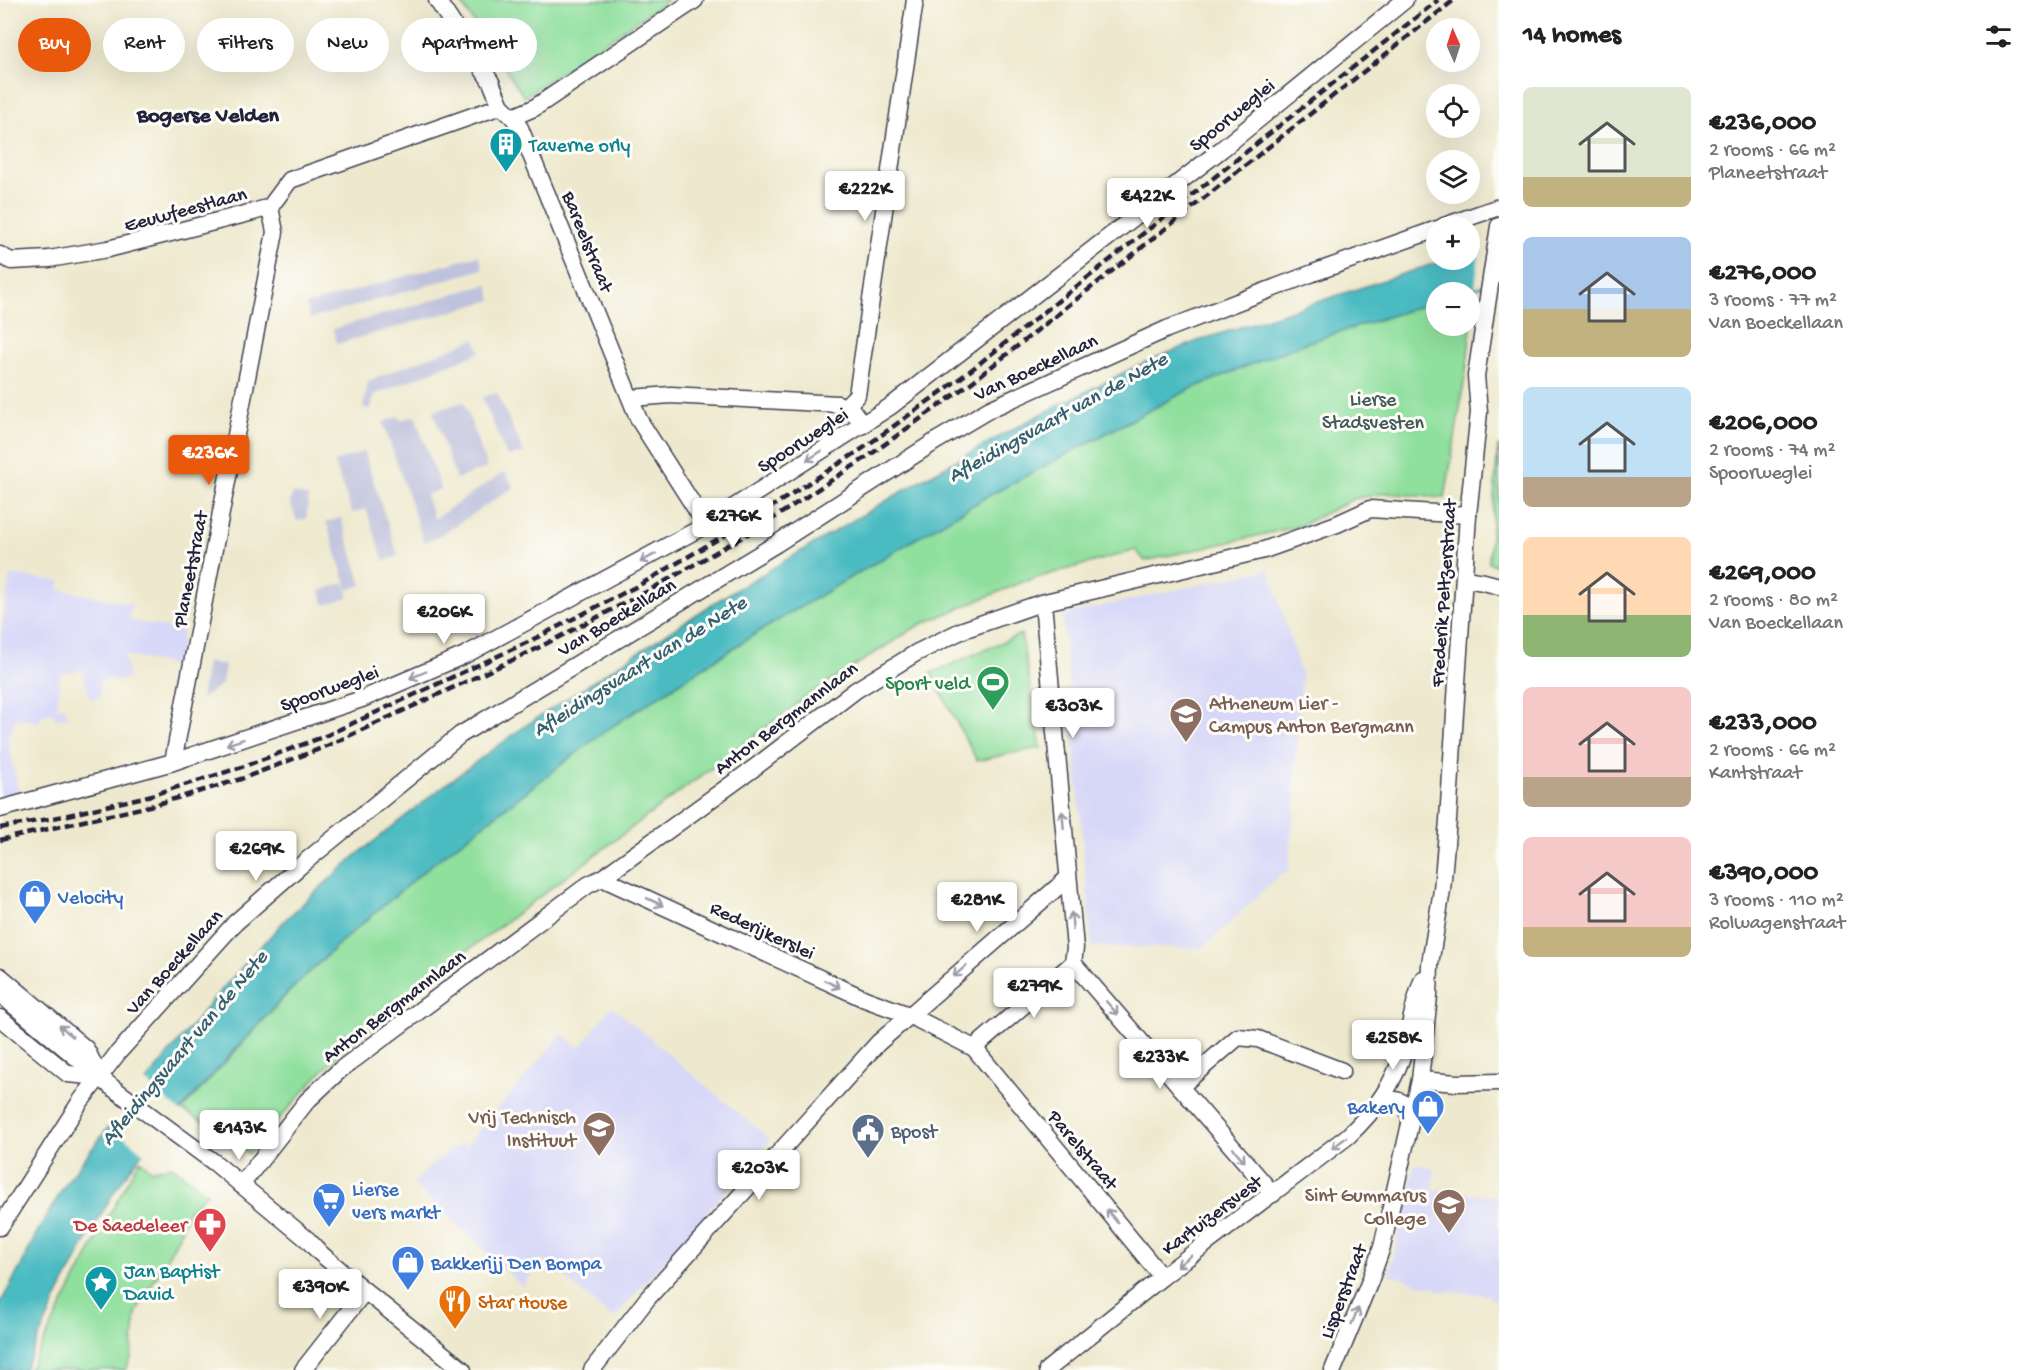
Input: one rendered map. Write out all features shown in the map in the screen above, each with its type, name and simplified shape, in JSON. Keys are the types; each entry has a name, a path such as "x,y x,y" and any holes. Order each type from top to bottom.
{"street":[{"name":"Bareelstraat","path":"437,0 491,82 507,112 520,128 639,420 706,525"},
{"name":"Eeuwfeestlaan","path":"0,255 11,261 49,259 108,249 201,227 270,207 290,180 507,112 534,108 695,0"},
{"path":"845,407 857,395 915,0"},
{"name":"Spoorweglei","path":"0,809 173,762 362,699 465,654 706,525 891,406 1222,148 1405,0"},
{"name":"Planeetstraat","path":"173,762 275,232 270,207"},
{"path":"1473,216 1499,207"},
{"name":"Frederik Peltzerstraat","path":"1420,1080 1430,964 1442,890 1468,515 1479,412 1476,376 1493,289 1499,226"},
{"name":"Van Boeckellaan","path":"1,1223 80,1102 107,1082 117,1054 235,923 319,850 460,735 776,544 990,409 1167,329 1426,233"},
{"path":"631,398 671,395 838,404 852,410 863,425"},
{"name":"Anton Bergmannlaan","path":"241,1185 307,1101 340,1070 588,885 602,878 880,674 963,630 1043,603 1264,550 1337,524 1370,509 1468,515"},
{"path":"1465,579 1499,586"},
{"path":"974,1048 1073,963 1075,948 1043,603"},
{"name":"Rederijkerslei","path":"602,878 865,999 909,1015 974,1048"},
{"path":"592,1370 647,1299 878,1043 1068,878"},
{"path":"1073,963 1273,1194"},
{"name":"Frederik Peltzerstraat","path":"1392,1084 1405,1048 1420,985 1430,964"},
{"path":"0,976 87,1049 107,1082"},
{"path":"0,994 107,1082 241,1185 365,1291 463,1370"},
{"path":"0,1018 68,1074 107,1082"},
{"path":"1180,1087 1238,1037 1258,1039 1342,1071"},
{"name":"Parelstraat","path":"974,1048 1162,1277"},
{"path":"1405,1048 1407,1060 1420,1080 1457,1083 1499,1082"},
{"name":"Lisperstraat","path":"1333,1370 1382,1247 1420,1080"},
{"name":"Kartuizersvest","path":"1047,1370 1162,1277 1348,1136 1392,1084"},
{"path":"1379,1102 1388,1099 1403,1103 1409,1109 1410,1121"},
{"path":"303,1370 365,1291"}],"shaded area":[{"path":"479,255 483,269 310,319 306,305"},
{"path":"488,284 492,300 337,344 333,329"},
{"path":"475,339 480,352 374,395 371,409 363,408 368,381"},
{"path":"497,393 524,453 507,456 482,397"},
{"path":"464,402 487,468 456,479 433,411"},
{"path":"399,416 400,420 415,416 441,489 426,495 434,519 504,472 514,487 439,536 424,542 383,422"},
{"path":"364,452 398,556 384,561 366,509 352,513 334,462"},
{"path":"293,493 309,497 306,519 297,521 290,502"},
{"path":"341,518 362,585 348,590 326,522"},
{"name":"Atheneum Lier - Campus Anton Bergmann","path":"1269,569 1302,677 1293,793 1296,793 1288,873 1282,873 1203,948 1092,947 1063,619 1067,614"},
{"path":"10,575 60,581 60,590 132,604 129,620 183,631 177,666 124,655 129,678 98,682 101,697 90,699 82,670 59,675 57,708 65,706 69,717 56,720 53,712 40,717 40,722 16,718 7,739 19,791 0,796 0,641"},
{"path":"344,583 349,597 325,605 320,591"},
{"path":"207,662 225,665 223,683 201,699"},
{"name":"Vrij Technisch Instituut","path":"612,1006 770,1140 613,1319 543,1259 522,1287 413,1184 429,1167 461,1143 465,1147 562,1034 580,1048"},
{"name":"Sint Gummarus College","path":"1415,1164 1435,1169 1433,1191 1499,1196 1499,1264 1495,1264 1499,1265 1499,1300 1491,1300 1490,1295 1437,1290 1437,1287 1426,1286 1389,1274"}],"green space":[{"path":"459,0 668,0 524,97 507,72 537,72 537,18 471,18"},
{"name":"Lierse Stadsvesten","path":"1426,305 1426,336 1470,336 1445,498 1385,493 1353,499 1300,526 1145,561 1136,550 1025,581 919,625 813,692 431,978 322,1071 248,1154 208,1124 182,1110 288,993 343,940 431,865 605,731 806,601 988,496 1188,390 1299,345"},
{"path":"1499,446 1499,566 1489,563"},
{"name":"Sport veld","path":"1021,634 1041,748 977,761 931,673"},
{"path":"140,1160 151,1170 172,1166 207,1193 188,1211 178,1238 136,1313 131,1358 125,1370 29,1370 108,1217"}],"water":[{"name":"Afleidingsvaart van de Nete","path":"1499,242 1499,281 1480,287 1480,282 1426,282 1426,305 1299,345 1188,390 988,496 755,634 605,731 431,865 343,940 287,993 141,1154 114,1192 59,1294 24,1370 0,1370 0,1304 36,1234 66,1183 107,1129 215,997 285,920 354,857 446,784 525,726 717,601 923,479 1026,422 1139,365 1195,342 1426,266 1426,270 1480,270 1480,249"}],"pier":[{"path":"1499,239 1499,279 1480,285 1480,282 1476,282 1477,270 1480,270 1480,245"},
{"path":"144,1080 183,1114 145,1154 108,1124"}],"railway":[{"path":"0,828 64,816 152,795 239,768 323,737 528,642 643,583 754,518 862,449 966,374 1438,0"},
{"path":"0,840 154,805 241,779 327,746 532,651 648,591 760,527 867,457 972,382 1454,0"}],"place":[{"name":"Taverne orly","path":"506,173"},
{"name":"Sport veld","path":"993,711"},
{"name":"Atheneum Lier - Campus Anton Bergmann","path":"1186,743"},
{"name":"Velocity","path":"35,925"},
{"name":"Bakery","path":"1428,1135"},
{"name":"Vrij Technisch Instituut","path":"599,1157"},
{"name":"Bpost","path":"868,1159"},
{"name":"Lierse vers markt","path":"329,1228"},
{"name":"Sint Gummarus College","path":"1449,1234"},
{"name":"De Saedeleer","path":"210,1253"},
{"name":"Bakkerijj Den Bompa","path":"408,1291"},
{"name":"Jan Baptist David","path":"101,1311"},
{"name":"Star House","path":"455,1330"}],"district":[{"name":"Bogerse Velden","path":"208,113"}]}
